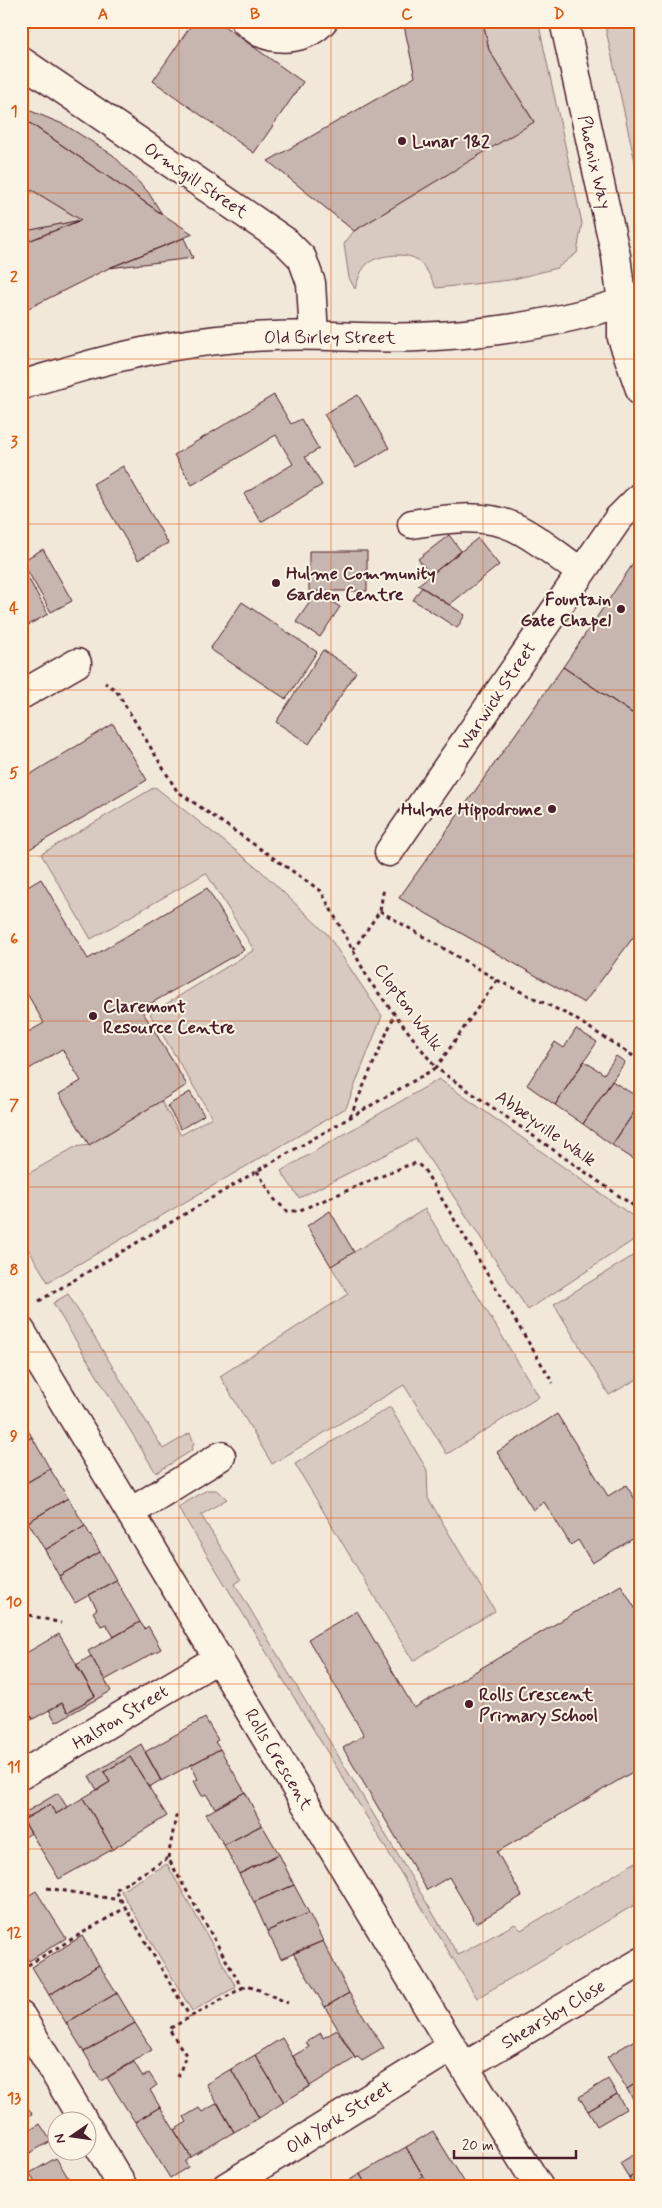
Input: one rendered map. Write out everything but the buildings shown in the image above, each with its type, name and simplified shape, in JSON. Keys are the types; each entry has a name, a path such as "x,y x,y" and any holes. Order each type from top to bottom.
{"street":[{"path":"245,21 261,33 283,37 301,36 316,29 323,21"},
{"name":"Phoenix Way","path":"564,21 616,256 631,300 622,338 641,392"},
{"name":"Ormsgill Street","path":"21,61 285,241 302,258 311,282 314,335"},
{"name":"Old Birley Street","path":"21,386 89,365 151,350 272,336 314,335 370,339 474,333 527,325 631,300"},
{"name":"Warwick Street","path":"389,852 580,572 625,510 641,496"},
{"path":"412,524 436,520 462,519 512,526 533,537 580,572"},
{"path":"21,695 77,664"},
{"name":"Rolls Crescent","path":"21,1331 539,2187"},
{"path":"131,1512 220,1456"},
{"name":"Halston Street","path":"21,1775 219,1658"},
{"name":"Shearsby Close","path":"458,2056 641,1962"},
{"path":"21,2016 77,2110"},
{"name":"Old York Street","path":"226,2187 458,2056"},
{"path":"98,2145 122,2187"}],"path":[{"name":"Clopton Walk","path":"38,1301 257,1171 436,1068 370,982 321,891 177,791 116,690 77,664"},
{"path":"353,950 380,911 497,980 571,1016 641,1061"},
{"path":"436,1068 497,980"},
{"path":"350,1118 395,1014"},
{"name":"Abbeyville Walk","path":"436,1068 641,1211"},
{"path":"257,1171 275,1200 286,1211 298,1211 417,1163 425,1171 553,1383"},
{"path":"29,1615 61,1623"},
{"path":"177,1811 168,1858 242,1988"},
{"path":"168,1858 115,1890 190,2017"},
{"path":"47,1888 121,1900"},
{"path":"21,1969 125,1908"},
{"path":"178,2077 186,2055 169,2029 248,1985 288,2003"}],"shaded area":[{"path":"483,21 538,21 582,223 577,253 557,268 510,280 436,288 430,276 416,259 398,255 377,258 367,264 361,273 355,289 349,278 344,244 354,231 534,121 489,50"},
{"path":"604,21 641,21 641,189"},
{"path":"21,187 32,190 81,220 21,232"},
{"path":"155,787 259,869 327,934 382,1016 346,1108 48,1282 21,1237 21,1167 26,1175 75,1147 89,1145 161,1101 181,1135 212,1117 150,1014 254,950 206,873 91,939 41,854"},
{"path":"439,1079 641,1222 641,1235 528,1310 416,1139 299,1198 281,1171"},
{"path":"425,1209 539,1397 447,1454 404,1385 272,1464 220,1376 348,1294 331,1266"},
{"path":"641,1251 641,1377 609,1395 554,1304"},
{"path":"68,1294 163,1449 190,1433 194,1443 191,1451 156,1473 53,1303"},
{"path":"390,1407 427,1470 428,1498 495,1611 413,1661 295,1464"},
{"path":"207,1490 216,1490 227,1499 201,1515 241,1580 235,1584 458,1955 515,1924 521,1930 641,1859 641,1901 477,1998 178,1507"},
{"path":"167,1864 236,1987 192,2011 121,1891"}],"place":[{"name":"Lunar 1&2","path":"402,141"},
{"name":"Hulme Community Garden Centre","path":"276,583"},
{"name":"Fountain Gate Chapel","path":"621,609"},
{"name":"Hulme Hippodrome","path":"552,809"},
{"name":"Claremont Resource Centre","path":"93,1016"},
{"name":"Rolls Crescent Primary School","path":"469,1704"}]}
